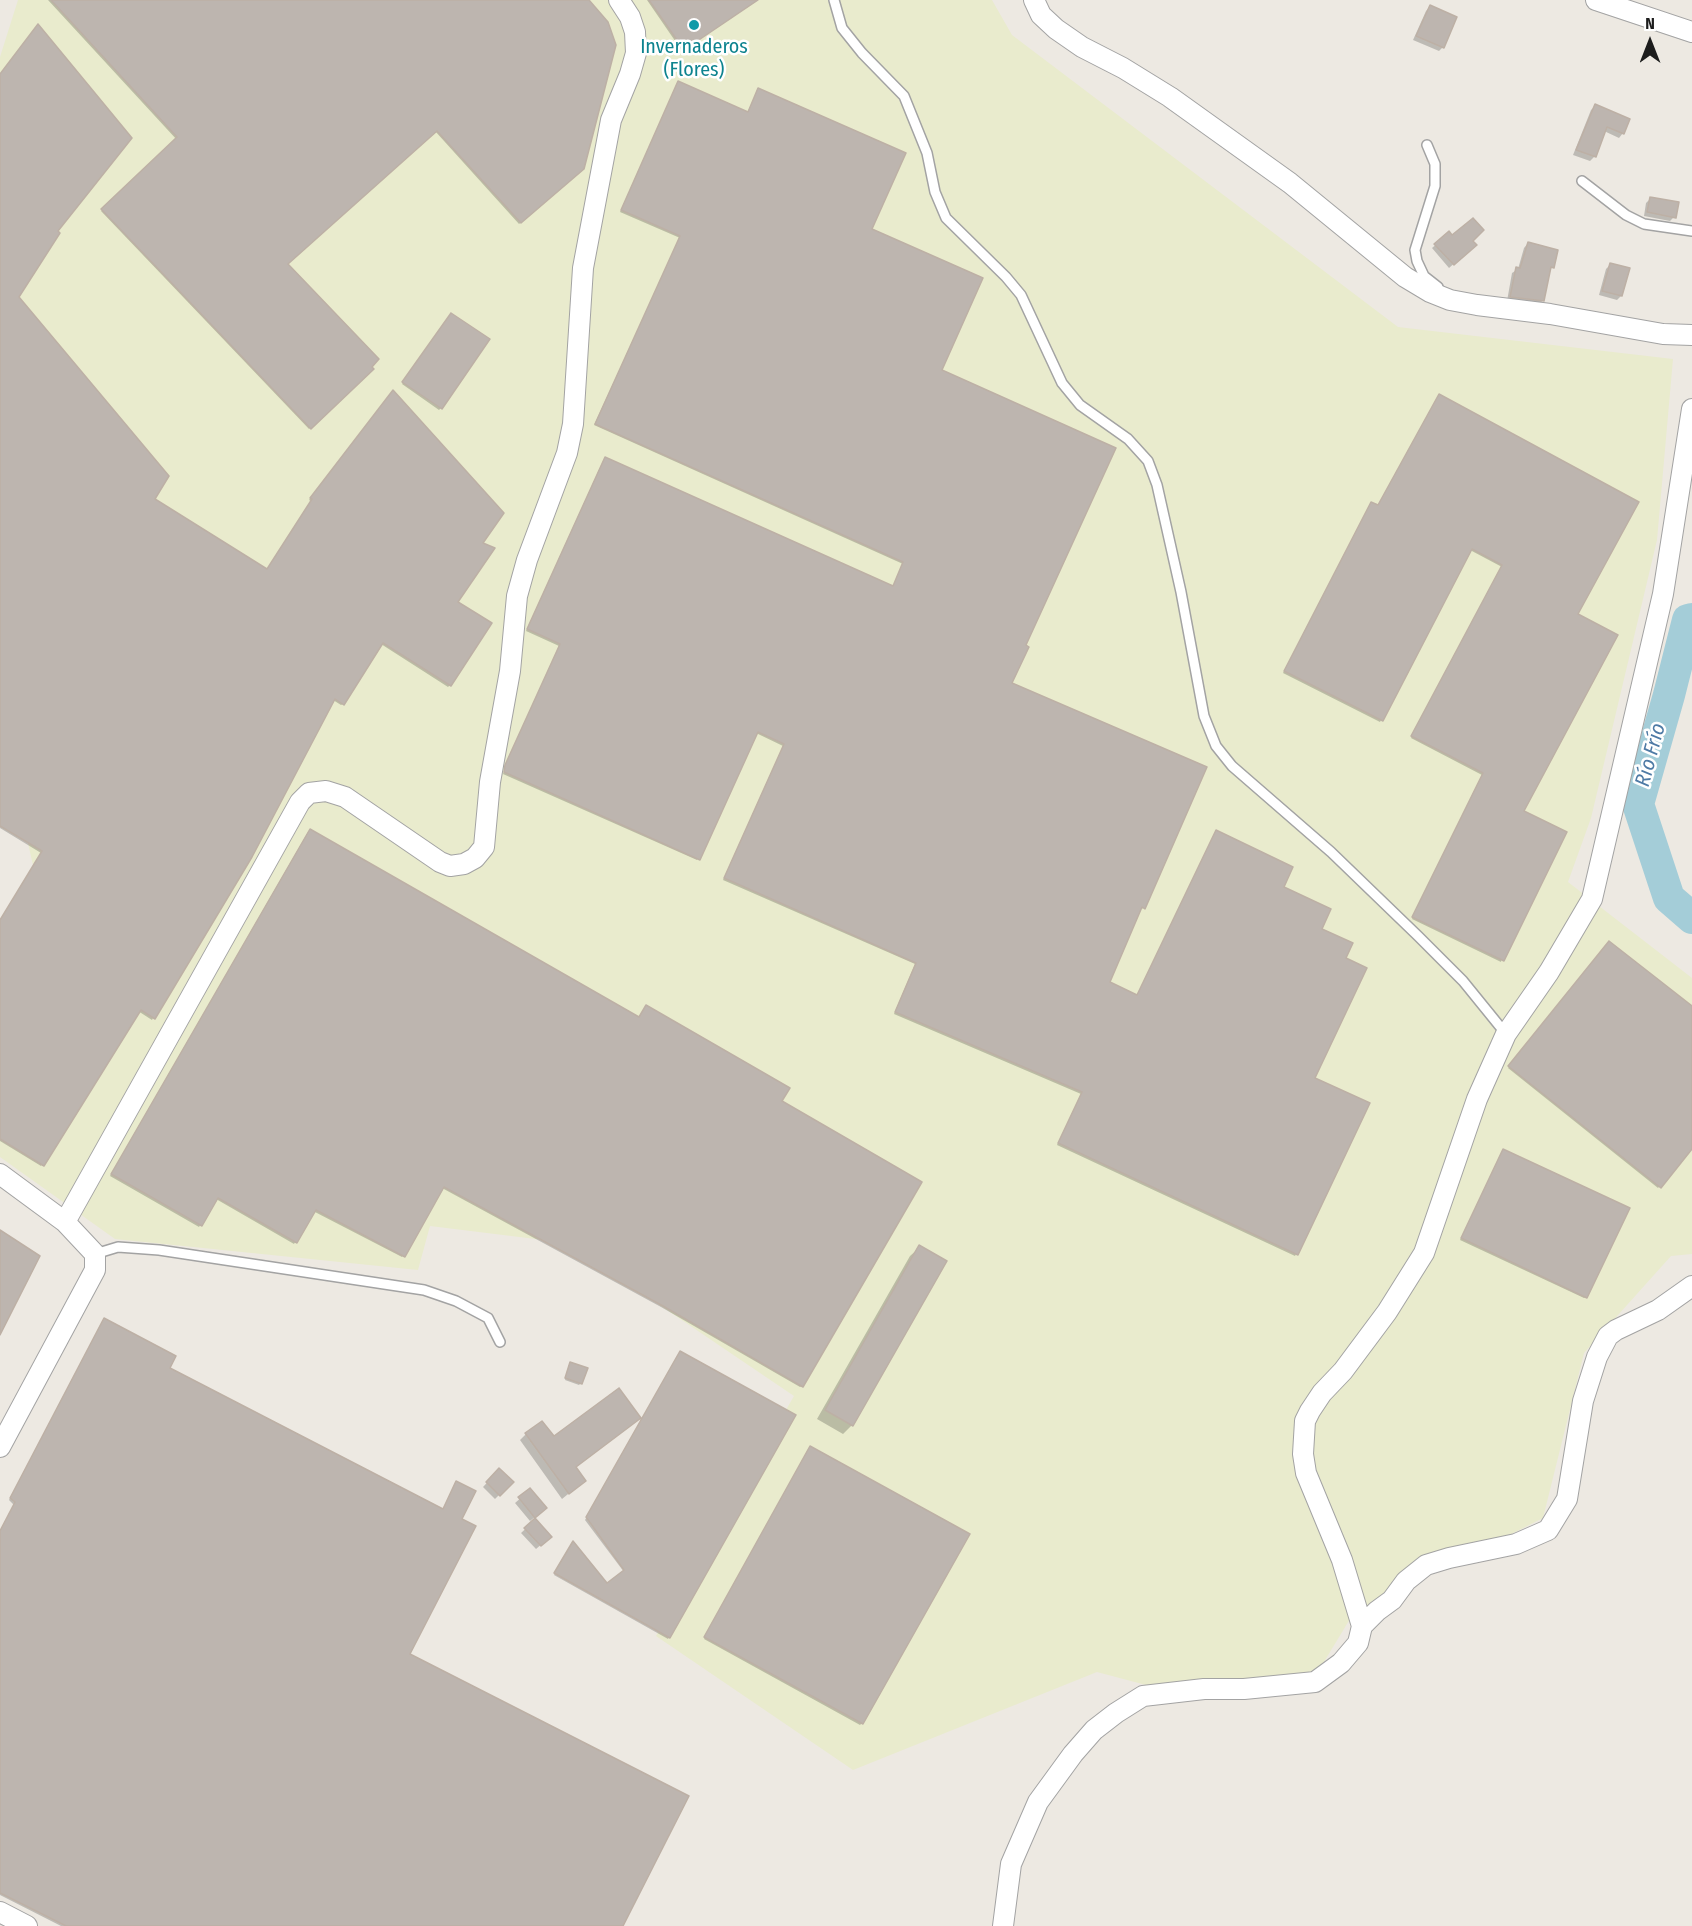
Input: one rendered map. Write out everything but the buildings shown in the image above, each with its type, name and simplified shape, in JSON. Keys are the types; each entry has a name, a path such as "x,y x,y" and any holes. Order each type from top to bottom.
{"street":[{"path":"65,1222 300,802 309,793 326,791 345,797 440,862 450,866 464,864 475,858 484,847 490,782 510,671 517,596 527,560 567,453 573,424 583,268 611,120 636,53 635,32 630,16 619,0"},
{"path":"1034,0 1041,15 1056,29 1082,47 1124,68 1170,97 1290,183 1406,277 1430,292 1450,300 1663,334 1692,335"},
{"path":"1596,0 1692,32"},
{"path":"1004,1926 1011,1864 1038,1802 1073,1754 1094,1730 1143,1696 1204,1689 1271,1687 1316,1682 1341,1663 1358,1643 1362,1626 1342,1560 1306,1473 1303,1454 1305,1421 1322,1393 1343,1371 1387,1312 1424,1253 1477,1099 1506,1034 1549,972 1593,899 1663,594 1692,410"},
{"path":"0,1174 65,1222 95,1254 95,1270 0,1447"},
{"path":"1362,1626 1392,1600 1406,1581 1426,1565 1516,1544 1548,1530 1567,1499 1582,1401 1597,1357 1608,1336 1658,1310 1692,1286"},
{"path":"0,1912 27,1926"}],"lane":[{"path":"834,0 842,28 862,53 904,96 927,153 935,192 946,218 1006,277 1021,295 1062,383 1080,405 1128,439 1148,461 1157,485 1178,581 1203,716 1216,747 1232,766 1331,852 1433,951 1463,981 1506,1034"},
{"path":"1427,145 1435,164 1435,186 1415,250 1424,276 1450,300"},
{"path":"1582,181 1626,215 1644,224 1692,231"},
{"path":"95,1254 117,1247 159,1250 424,1290 456,1301 488,1318 500,1342"}],"green space":[{"path":"18,0 992,0 1012,35 1398,327 1673,359 1657,540 1591,818 1568,882 1692,978 1692,1254 1671,1256 1584,1353 1543,1518 1353,1614 1313,1680 1161,1689 1097,1672 853,1770 656,1636 794,1396 568,1243 430,1226 418,1270 115,1239 0,1157 0,921 39,892 21,812 0,799 0,57"}],"waterway":[{"name":"Río Frío","path":"1692,619 1688,620 1638,804 1669,898 1692,918"}],"place":[{"name":"Invernaderos (Flores)","path":"694,25"}]}
